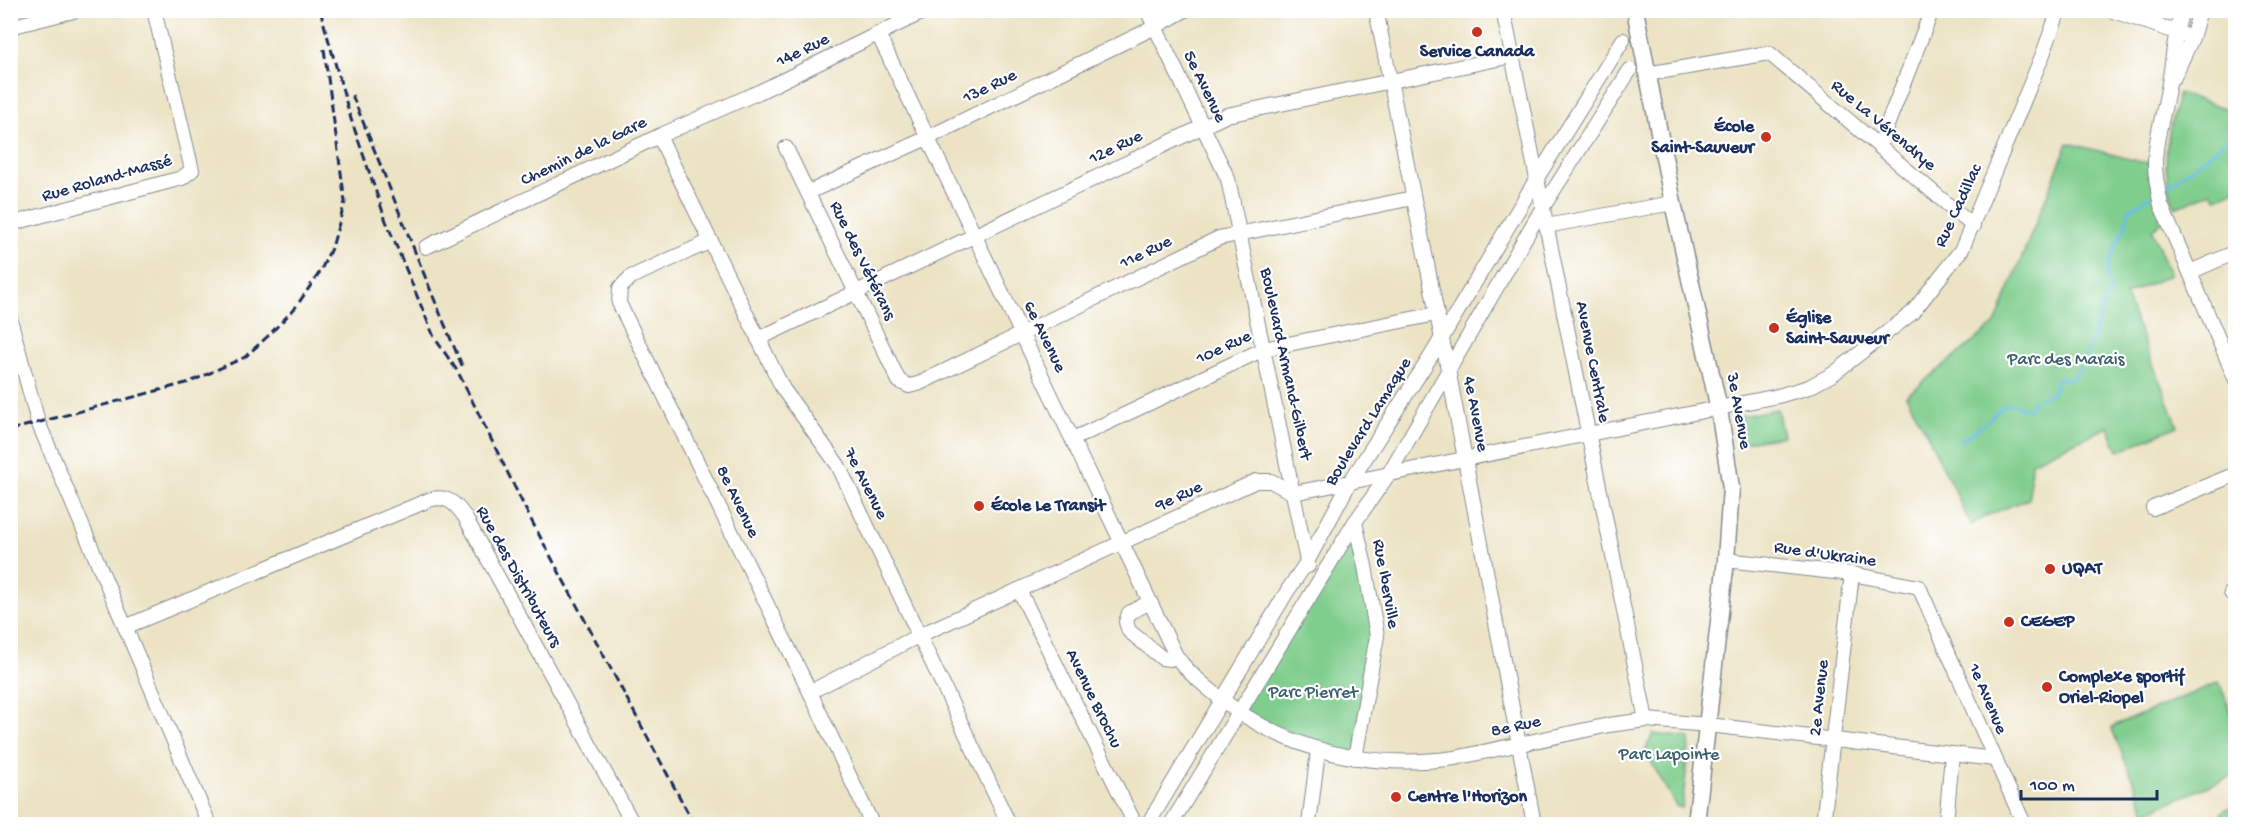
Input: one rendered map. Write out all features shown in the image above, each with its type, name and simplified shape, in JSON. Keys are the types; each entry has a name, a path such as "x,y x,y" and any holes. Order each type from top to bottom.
{"main road":[{"name":"3e Avenue","path":"1635,10 1673,203 1719,409 1731,488 1709,724 1696,825"}],"street":[{"path":"10,27 77,10"},
{"name":"Rue Roland-Massé","path":"10,224 182,178 192,170 154,10"},
{"name":"14e Rue","path":"759,92 927,10"},
{"name":"5e Avenue","path":"1147,10 1228,179"},
{"name":"13e Rue","path":"809,192 927,138 1155,27 1185,10"},
{"name":"4e Avenue","path":"1376,10 1442,338 1534,825"},
{"name":"Avenue Centrale","path":"1503,10 1646,720"},
{"path":"1879,146 1932,10"},
{"name":"Rue Cadillac","path":"1588,435 1719,409 1809,387 1833,374 1912,313 1962,249 2059,10"},
{"path":"2109,10 2192,38"},
{"path":"2182,10 2175,32 2168,93 2160,124 2155,164 2158,189 2161,205 2235,380"},
{"path":"2168,93 2192,38 2200,10"},
{"name":"6e Avenue","path":"878,34 1176,656"},
{"name":"Boulevard Lamaque","path":"1148,825 1307,562 1350,482 1442,338 1537,178 1623,40"},
{"name":"Rue La Vérendrye","path":"1647,74 1769,53 1973,226"},
{"name":"12e Rue","path":"758,339 1227,115 1512,57"},
{"path":"1604,70 1621,84"},
{"path":"1172,825 1313,590 1355,522 1388,475 1543,207 1630,70"},
{"name":"Chemin de la Gare","path":"426,247 659,136 759,92"},
{"name":"7e Avenue","path":"659,136 783,389 838,465 1009,825"},
{"name":"Rue des Vétérans","path":"786,148 899,381 909,386"},
{"name":"Boulevard Armand-Gilbert","path":"1228,179 1313,590"},
{"name":"11e Rue","path":"909,386 918,384 1219,238 1413,198"},
{"path":"1546,226 1673,203"},
{"name":"8e Avenue","path":"711,241 632,277 620,288 619,303 810,692 872,825"},
{"path":"2190,272 2235,252"},
{"name":"10e Rue","path":"1073,439 1264,349 1436,314"},
{"path":"10,319 38,422 209,825"},
{"path":"1293,493 1588,435"},
{"path":"2153,508 2235,474"},
{"name":"9e Rue","path":"810,692 918,636 1256,482 1271,481 1293,493"},
{"name":"Rue des Distributeurs","path":"125,627 429,500 444,498 457,506 465,518 633,825"},
{"name":"Rue Iberville","path":"1355,522 1377,636 1355,758"},
{"name":"Rue d'Ukraine","path":"1726,560 1852,574 1919,587"},
{"name":"2e Avenue","path":"1823,825 1852,574"},
{"name":"1e Avenue","path":"1919,587 2024,825"},
{"name":"Avenue Brochu","path":"1019,590 1135,825"},
{"path":"1150,602 1129,613 1126,622 1129,631 1162,658 1170,659 1176,656"},
{"name":"8e Rue","path":"1176,656 1184,668 1222,700 1272,732 1318,751 1355,758 1404,762 1431,761 1609,725 1646,720 1709,724 1994,759"},
{"path":"1309,825 1318,751"},
{"path":"1946,825 1952,754"}],"green space":[{"path":"2179,93 2227,109 2235,93 2236,190 2216,198 2211,192 2175,208 2167,178 2166,150"},
{"name":"Parc des Marais","path":"2068,143 2141,162 2155,163 2167,220 2152,229 2170,275 2125,295 2178,426 2118,451 2108,427 2031,462 2029,499 1990,514 1971,525 1906,396 1995,324"},
{"path":"1777,409 1783,436 1741,443 1736,417"},
{"name":"Parc Pierret","path":"1355,522 1377,636 1355,758 1241,713"},
{"path":"2219,682 2235,722 2235,775 2146,812 2111,727"},
{"name":"Parc Lapointe","path":"1653,734 1690,738 1682,808 1676,806 1645,751"},
{"path":"2235,805 2235,824 2223,824 2221,814"}],"waterway":[{"path":"2166,187 2236,133"},
{"path":"1960,441 1983,425 2003,406 2016,404 2021,408 2029,409 2034,400 2052,393 2056,386 2055,381 2061,377 2066,380 2073,378 2087,356 2089,344 2110,290 2106,273 2115,247 2125,229 2129,210 2151,196"}],"railway":[{"path":"320,10 351,119 386,221 434,337 458,372 529,516 694,824"},
{"path":"10,430 190,382 245,357 295,308 320,272 333,244 345,202 324,49"},
{"path":"352,95 464,370"}],"place":[{"name":"Service Canada","path":"1477,32"},
{"name":"École Saint-Sauveur","path":"1766,137"},
{"name":"Église Saint-Sauveur","path":"1774,328"},
{"name":"École Le Transit","path":"979,506"},
{"name":"UQAT","path":"2050,569"},
{"name":"CEGEP","path":"2009,622"},
{"name":"Complexe sportif Oriel-Riopel","path":"2047,687"},
{"name":"Centre l'Horizon","path":"1396,797"}]}
